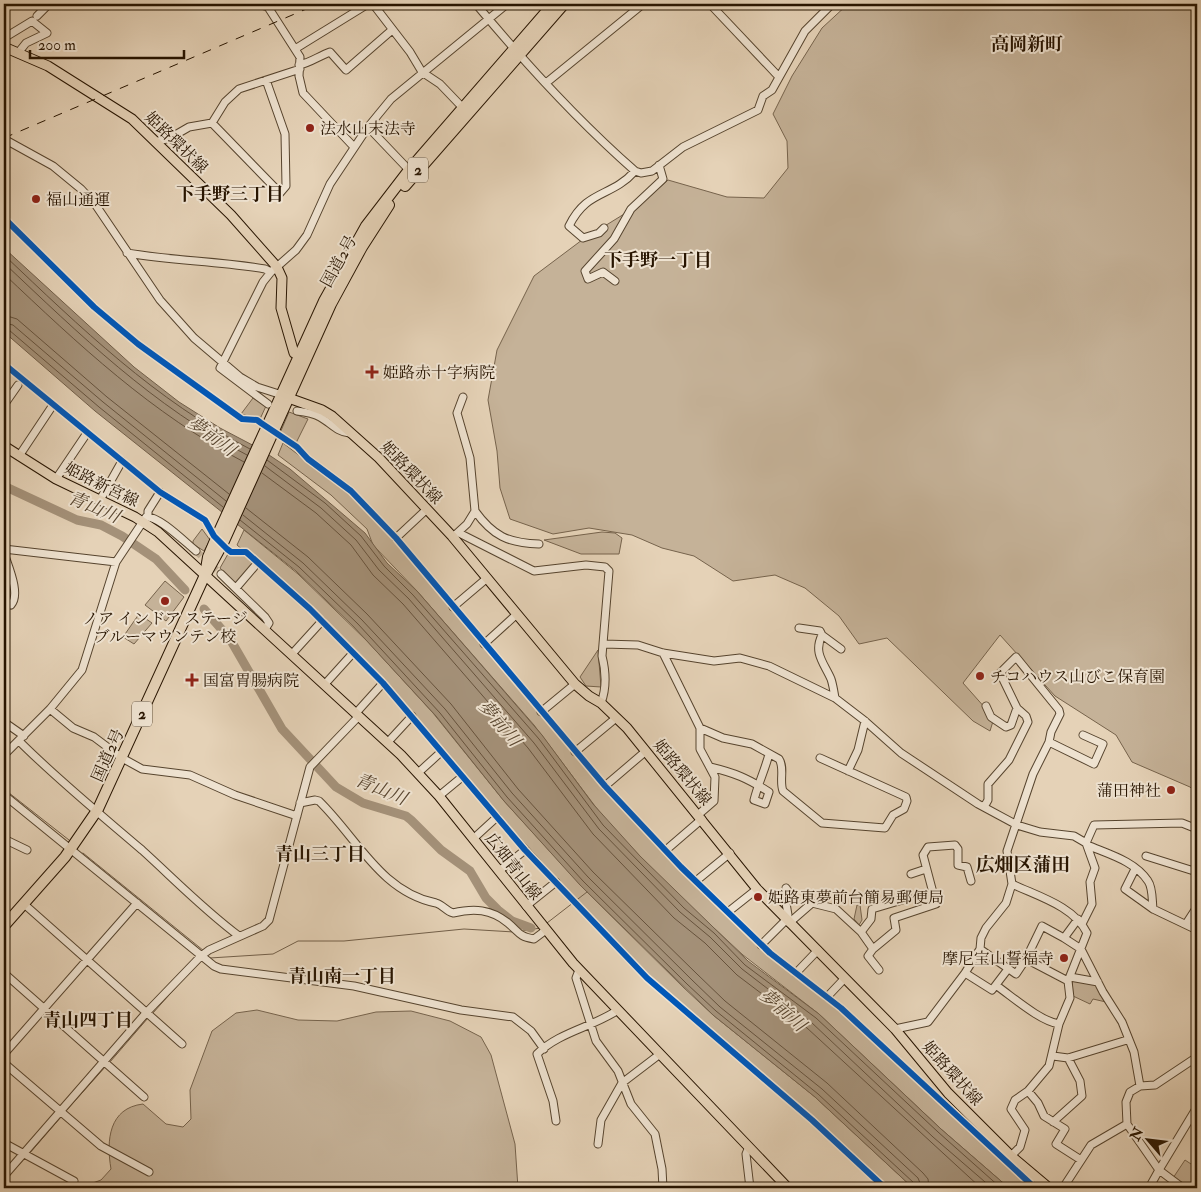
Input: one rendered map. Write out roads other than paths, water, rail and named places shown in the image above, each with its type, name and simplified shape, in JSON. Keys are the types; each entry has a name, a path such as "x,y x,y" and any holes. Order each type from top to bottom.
{"highway":[{"name":"国道2号","path":"4,926 71,849 97,811 205,575 208,557 221,539 285,397 331,304 373,229 416,173 517,52 553,4"},
{"name":"国道2号","path":"285,397 300,356 336,278 353,246 377,210 463,108 564,4"}],"main road":[{"name":"姫路環状線","path":"4,47 48,66 132,119 231,215 274,269"},
{"path":"274,269 282,278 281,308 294,353 300,356"},
{"name":"姫路環状線","path":"285,397 322,410 379,458 427,510 455,535 486,579 575,684 601,703 646,751 730,853 757,889 895,1029 948,1093 1011,1156 1028,1182 1049,1188"},
{"name":"姫路新宮線","path":"4,446 56,479 100,500 145,518 205,575"},
{"name":"広畑青山線","path":"205,575 388,742 418,773 439,796 579,970 788,1188"}],"street":[{"path":"37,16 49,4"},
{"path":"258,4 268,7 276,4"},
{"path":"293,4 300,4"},
{"path":"295,48 368,4"},
{"path":"373,4 422,72 440,84 463,108"},
{"path":"476,4 517,52 595,136 635,171 642,173 652,171 683,147 758,110 763,96 772,90 805,30 832,4"},
{"path":"268,404 220,368 274,269 296,250 307,235 330,184 368,127 391,98 507,4"},
{"path":"546,83 643,4"},
{"path":"710,4 779,77"},
{"path":"268,7 300,57 299,67 302,92 354,147"},
{"path":"4,38 32,21 47,33 26,44 18,53"},
{"path":"155,142 170,138 189,127 212,123 232,95 239,89 307,64 317,57 330,52 346,70 392,30"},
{"path":"212,123 280,193 286,186 285,134 266,80"},
{"path":"368,127 409,170"},
{"path":"4,139 53,166 81,189 100,211 127,253 177,321 222,362 257,387 285,397"},
{"path":"615,281 603,272 588,279 585,271 614,240 631,209 663,178 660,165"},
{"path":"604,228 599,233 583,238 569,226 575,214 588,200 626,180 635,171"},
{"path":"127,253 167,260 221,262 274,269"},
{"path":"4,404 18,385"},
{"path":"463,397 458,413 470,458 475,511 487,526 498,535 519,544 539,544"},
{"path":"20,456 53,405"},
{"path":"297,411 310,413 322,418 337,429 349,432"},
{"path":"56,479 87,433"},
{"path":"100,500 122,461"},
{"path":"4,755 50,709 82,670 116,562 160,492"},
{"path":"396,538 427,510"},
{"path":"475,511 455,535 534,571 586,565 605,567 609,571 602,656 606,669 605,693 601,703"},
{"path":"145,518 164,525 196,551"},
{"path":"4,602 11,605 14,598 14,587 4,551 116,562"},
{"path":"236,588 254,567"},
{"path":"221,574 265,617 269,623 264,629"},
{"path":"453,607 486,579"},
{"path":"484,644 517,614"},
{"path":"292,654 322,621"},
{"path":"798,628 820,631 822,635 841,649"},
{"path":"822,635 817,649 822,666 831,680 835,698"},
{"path":"604,644 638,645 663,654 714,661 740,658 769,666 835,698 865,721 901,753 984,807 1016,825 1040,832 1074,836 1086,844 1123,860 1149,882 1153,909"},
{"path":"325,684 353,653"},
{"path":"663,654 700,728 700,749 710,767 716,786 714,801 701,817 666,850"},
{"path":"895,1029 928,1022 965,973 980,949 981,938 986,928 1003,909 1012,884 1007,852 1033,774 1060,714 1059,710 1016,658 1000,673 1017,708 1026,716 1028,722 1009,760 988,784 988,800 984,807"},
{"path":"4,1176 26,1156 107,1064 146,1013 201,956 209,950 263,926 269,920 310,767 383,683"},
{"path":"541,712 575,684"},
{"path":"986,706 995,722 1006,727 1011,725 1017,708"},
{"path":"50,709 74,728 94,737 122,758 152,772 190,775 235,795 297,816"},
{"path":"388,742 412,716"},
{"path":"575,752 616,718"},
{"path":"848,771 858,750 865,721"},
{"path":"4,722 57,779 97,811 206,912 239,936"},
{"path":"700,728 713,735 752,744 779,759 782,763 780,784 783,791 820,822 849,826 888,827 893,816 904,809 907,801 906,797 820,758"},
{"path":"1049,742 1094,764 1103,744 1083,735"},
{"path":"605,786 646,751"},
{"path":"418,773 441,752"},
{"path":"710,767 740,774 757,784 763,776 769,754"},
{"path":"439,796 462,776"},
{"path":"4,796 207,961 221,969 354,986 461,1010 513,1017 531,1031 544,1048"},
{"path":"300,803 315,800 319,802 341,823 376,868 387,879 429,904 437,904 452,913 468,910 491,912 512,926 517,934 534,939 543,927"},
{"path":"473,839 497,817"},
{"path":"1064,938 1080,921 1092,904 1090,882 1095,868 1086,844 1094,825 1182,823 1197,829"},
{"path":"4,839 27,850"},
{"path":"879,970 868,956 873,949 896,930 894,918 936,904 923,855 928,847 955,845 958,849 958,865 967,867 970,880"},
{"path":"499,871 525,850"},
{"path":"696,881 730,853"},
{"path":"1146,856 1197,872"},
{"path":"911,874 926,869"},
{"path":"1135,869 1125,889 1153,909 1197,930"},
{"path":"526,906 556,882"},
{"path":"1011,1156 1020,1147 1025,1130 1011,1109 1016,1100 1028,1091 1043,1075 1053,1056 1059,1024 1070,998 1069,979 1087,933 1080,921 1047,900 1012,884"},
{"path":"786,888 788,891 786,903 787,921"},
{"path":"728,912 757,889"},
{"path":"862,932 871,919 872,909 908,898"},
{"path":"4,1054 137,903"},
{"path":"761,945 787,921 812,903 836,909 862,932 873,949"},
{"path":"24,904 86,961 182,1044"},
{"path":"1186,924 1197,907"},
{"path":"980,949 1016,974 1026,959 1042,926 1081,949 1122,1022 1127,1040 1134,1052 1140,1086"},
{"path":"796,973 818,950"},
{"path":"1026,959 1069,979 1098,982"},
{"path":"965,973 992,990 997,986 1008,969"},
{"path":"579,970 576,978 589,1025 599,1046 618,1071 631,1104 655,1134 662,1169 663,1188"},
{"path":"4,973 144,1097"},
{"path":"827,998 845,978"},
{"path":"997,986 1052,1023 1059,1024"},
{"path":"556,1121 553,1101 537,1056 544,1048 618,1010"},
{"path":"1053,1056 1068,1058 1127,1040"},
{"path":"598,1144 601,1120 622,1083 660,1054"},
{"path":"1180,1187 1159,1170 1127,1124 1126,1102 1130,1092 1140,1086 1155,1085 1197,1056"},
{"path":"1053,1122 1082,1096 1080,1081 1068,1058"},
{"path":"4,1063 101,1146 149,1172"},
{"path":"1028,1091 1038,1103 1044,1116 1065,1129 1056,1144 1081,1160"},
{"path":"1149,1188 1197,1107"},
{"path":"1063,1188 1091,1145 1127,1124"},
{"path":"4,1144 74,1181"},
{"path":"749,1147 746,1154 750,1188"}],"water":[{"name":"夢前川","path":"4,248 134,367 179,402 220,428 260,449 290,469 365,533 387,563 417,591 542,735 593,804 640,856 748,961 819,1014 941,1129 1009,1188 913,1188 815,1097 713,1015 580,885 504,801 436,716 354,627 296,571 95,411 4,332"}],"waterway":[{"name":"青山川","path":"4,486 77,520 101,525 122,536 156,559 185,590"},
{"name":"青山川","path":"204,609 230,639 282,729 336,787 363,803 406,816 441,850 470,871 486,898 498,910 512,921 531,928"},
{"path":"4,789 69,840"},
{"path":"83,853 204,951"},
{"path":"547,923 587,892"},
{"name":"青山川","path":"523,931 540,928"},
{"path":"210,958 273,954 298,941 344,941 464,929 514,932"},
{"path":"153,1013 177,986"},
{"path":"110,1062 148,1018"},
{"path":"65,1112 106,1066"},
{"path":"29,1154 61,1117"},
{"path":"10,1174 25,1158"}],"tunnel":[{"path":"196,551 221,574"}],"railway":[{"path":"4,138 318,4"}],"place":[{"name":"法水山末法寺","path":"310,128"},
{"name":"福山通運","path":"36,199"},
{"name":"姫路赤十字病院","path":"372,372"},
{"name":"ノア インドア ステージ ブルーマウンテン校","path":"165,601"},
{"name":"チコハウス山びこ保育園","path":"980,676"},
{"name":"国富胃腸病院","path":"192,680"},
{"name":"蒲田神社","path":"1171,790"},
{"name":"姫路東夢前台簡易郵便局","path":"758,897"},
{"name":"摩尼宝山誓福寺","path":"1064,958"}],"district":[{"name":"高岡新町","path":"1027,44"},
{"name":"下手野三丁目","path":"230,194"},
{"name":"下手野一丁目","path":"658,260"},
{"name":"青山三丁目","path":"320,854"},
{"name":"広畑区蒲田","path":"1023,864"},
{"name":"青山南一丁目","path":"342,976"},
{"name":"青山四丁目","path":"88,1020"}]}
